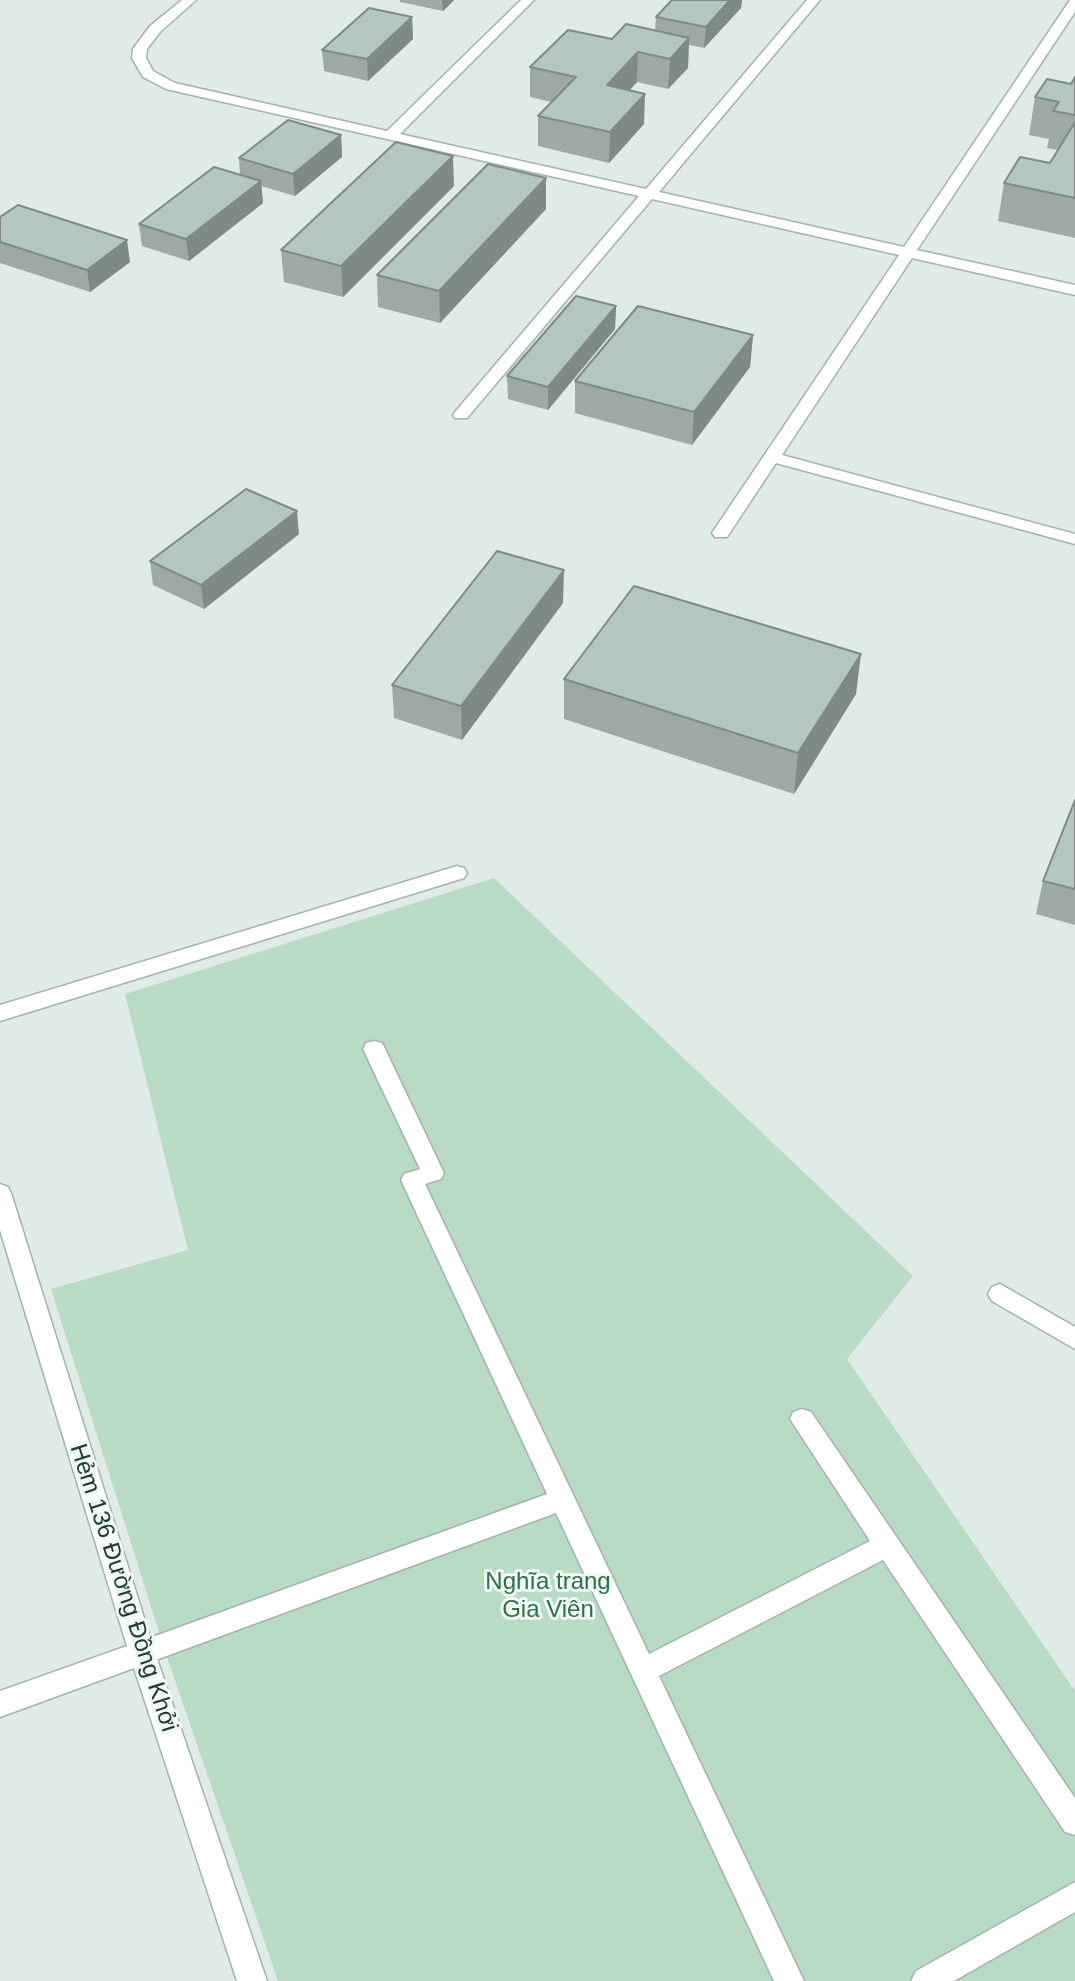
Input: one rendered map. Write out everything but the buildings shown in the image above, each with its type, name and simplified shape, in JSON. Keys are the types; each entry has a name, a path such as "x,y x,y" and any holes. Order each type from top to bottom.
{"street":[{"path":"190,0 155,29 140,49 139,58 143,66 156,80 187,90 1075,290"},
{"path":"390,136 528,0"},
{"path":"461,415 814,0"},
{"path":"721,533 1075,2"},
{"path":"771,457 1075,540"},
{"path":"0,1013 457,873"},
{"path":"373,1049 433,1173 412,1180 789,1981"},
{"name":"Hẻm 136 Đường Đồng Khởi","path":"0,1193 142,1653 252,1981"},
{"path":"1000,1294 1075,1339"},
{"path":"802,1419 1075,1822"},
{"path":"0,1704 562,1500"},
{"path":"643,1671 888,1545"},
{"path":"926,1981 1075,1896"}],"green space":[{"name":"Nghĩa trang Gia Viên","path":"494,878 913,1276 847,1359 1075,1691 1075,1981 278,1981 165,1651 51,1289 188,1250 125,994"}]}
